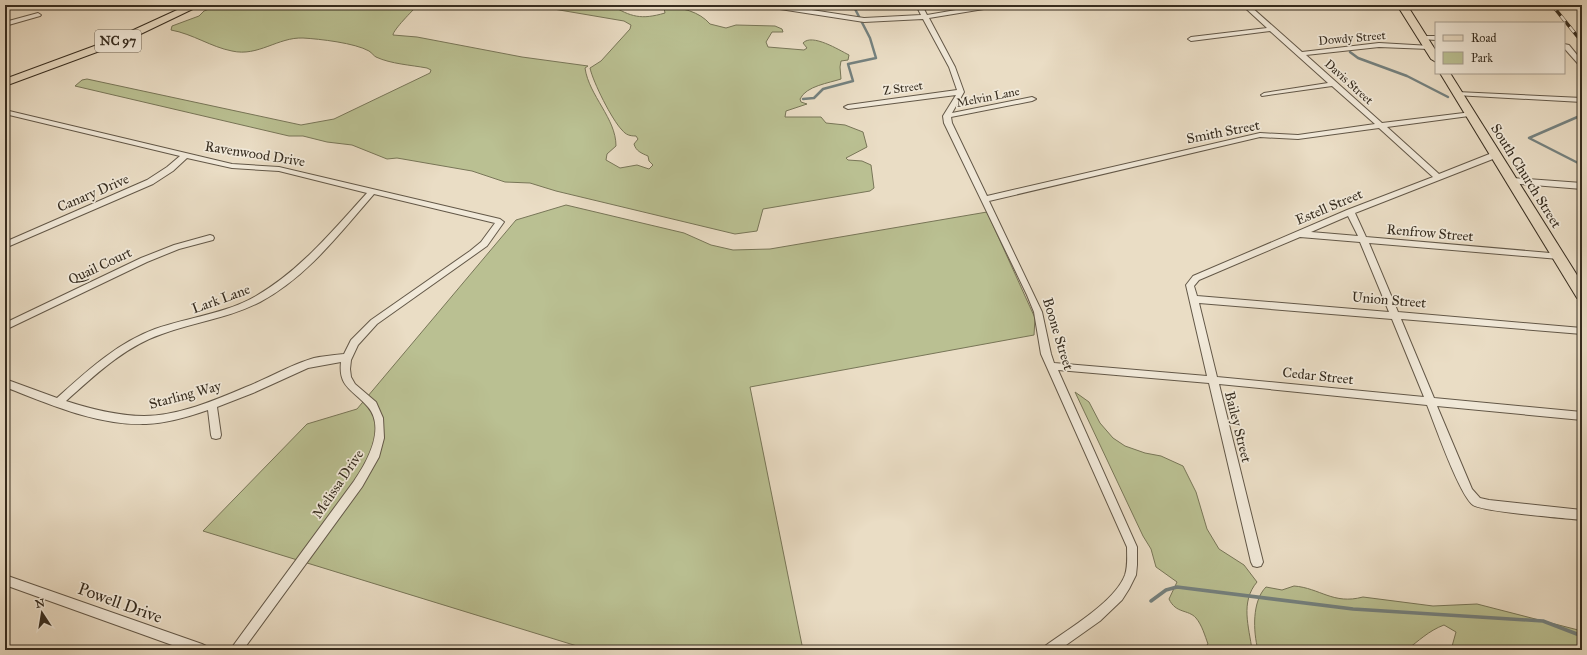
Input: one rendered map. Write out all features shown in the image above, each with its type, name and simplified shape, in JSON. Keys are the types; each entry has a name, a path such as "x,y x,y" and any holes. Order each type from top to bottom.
{"main road":[{"name":"NC 97","path":"5,83 120,40 196,5"},
{"path":"1402,5 1435,57"},
{"name":"South Church Street","path":"1446,74 1582,294"}],"street":[{"path":"767,5 859,20 926,17 996,5"},
{"path":"919,5 952,67 961,92 947,116"},
{"name":"Davis Street","path":"1245,5 1437,176"},
{"path":"5,24 38,15"},
{"path":"1191,39 1272,29"},
{"name":"Dowdy Street","path":"1301,54 1379,44 1426,42 1435,38"},
{"path":"1565,46 1582,65"},
{"path":"1264,95 1334,84"},
{"name":"Z Street","path":"848,106 961,92"},
{"path":"1457,94 1582,100"},
{"name":"Melvin Lane","path":"947,116 1032,99"},
{"name":"Ravenwood Drive","path":"5,112 232,166 278,169 500,222"},
{"name":"Smith Street","path":"985,199 1250,137 1298,137 1469,114"},
{"name":"Boone Street","path":"947,116 948,123 1038,312 1046,354 1132,547 1130,575 1126,586 1118,596 1109,605 1049,650"},
{"name":"Canary Drive","path":"5,245 150,182 165,172 185,155"},
{"name":"Estell Street","path":"1194,299 1190,284 1196,278 1437,176 1495,155"},
{"path":"1512,181 1582,186"},
{"name":"Lark Lane","path":"59,402 108,358 126,346 160,330 222,315 241,308 274,289 301,268 373,191"},
{"path":"1350,212 1364,241 1432,402 1468,492 1477,502 1489,505 1582,515"},
{"name":"Melissa Drive","path":"236,650 358,484 370,467 377,452 378,420 373,406 351,386 346,375 347,358 351,346 374,322 484,244 500,222"},
{"name":"Renfrow Street","path":"1298,234 1364,241 1559,256"},
{"name":"Quail Court","path":"5,327 151,257 177,247 210,238"},
{"name":"Union Street","path":"1194,299 1394,314 1582,331"},
{"name":"Bailey Street","path":"1194,299 1257,562"},
{"name":"Starling Way","path":"5,383 59,402 104,415 140,420 170,415 212,404 250,390 305,365 315,362 347,358"},
{"name":"Cedar Street","path":"1051,366 1213,380 1582,416"},
{"path":"212,404 216,435"},
{"name":"Powell Drive","path":"5,580 202,650"}],"green space":[{"path":"219,5 278,5 305,9 320,5 418,5 393,35 417,37 522,57 588,66 585,68 587,78 612,126 615,136 616,146 607,154 606,160 620,168 637,165 649,169 653,165 649,161 648,156 637,150 634,144 638,139 636,136 625,133 613,118 599,91 590,68 601,61 630,29 631,25 624,21 530,5 611,5 631,15 643,17 665,13 664,8 677,8 695,13 710,24 726,28 736,25 775,26 782,29 783,32 772,32 766,42 768,47 804,50 807,48 803,43 807,40 813,40 826,43 849,55 848,60 841,61 841,79 807,91 800,99 801,102 807,104 786,111 785,117 821,117 826,123 845,125 863,132 867,147 846,158 848,160 862,161 871,165 874,188 870,191 763,209 757,231 735,234 556,191 530,183 505,182 472,171 397,158 387,159 352,145 327,142 303,136 289,136 75,86 82,80 87,79 301,125 334,119 430,73 431,70 388,61 376,57 363,48 337,42 303,38 285,40 259,49 241,52 217,47 187,34 171,30 172,26 199,16 204,11"},
{"path":"566,205 684,233 711,245 733,250 770,249 987,212 1035,318 1034,335 750,387 803,650 590,650 203,531 307,424 357,409 516,220"},
{"path":"1075,392 1089,402 1100,423 1113,438 1125,446 1145,453 1161,456 1183,466 1196,492 1207,529 1219,549 1244,565 1257,582 1252,590 1247,606 1252,650 1201,650 1208,644 1202,627 1193,615 1175,607 1169,599 1177,582 1156,567 1151,549 1143,536"},
{"path":"1294,586 1303,587 1335,598 1343,599 1363,597 1433,606 1477,604 1582,631 1582,650 1451,650 1456,632 1444,625 1428,633 1406,650 1258,650 1255,634 1255,617 1258,600 1261,593 1266,587 1282,590"}],"waterway":[{"path":"803,99 814,98 823,89 853,81 848,64 876,58 870,38 853,5"},
{"path":"1350,52 1358,58 1407,76 1448,97"},
{"path":"1582,115 1529,138 1582,165"},
{"path":"1151,601 1166,590 1177,587 1353,609 1543,621 1582,636"}],"railway":[{"path":"1552,5 1582,42"}]}
